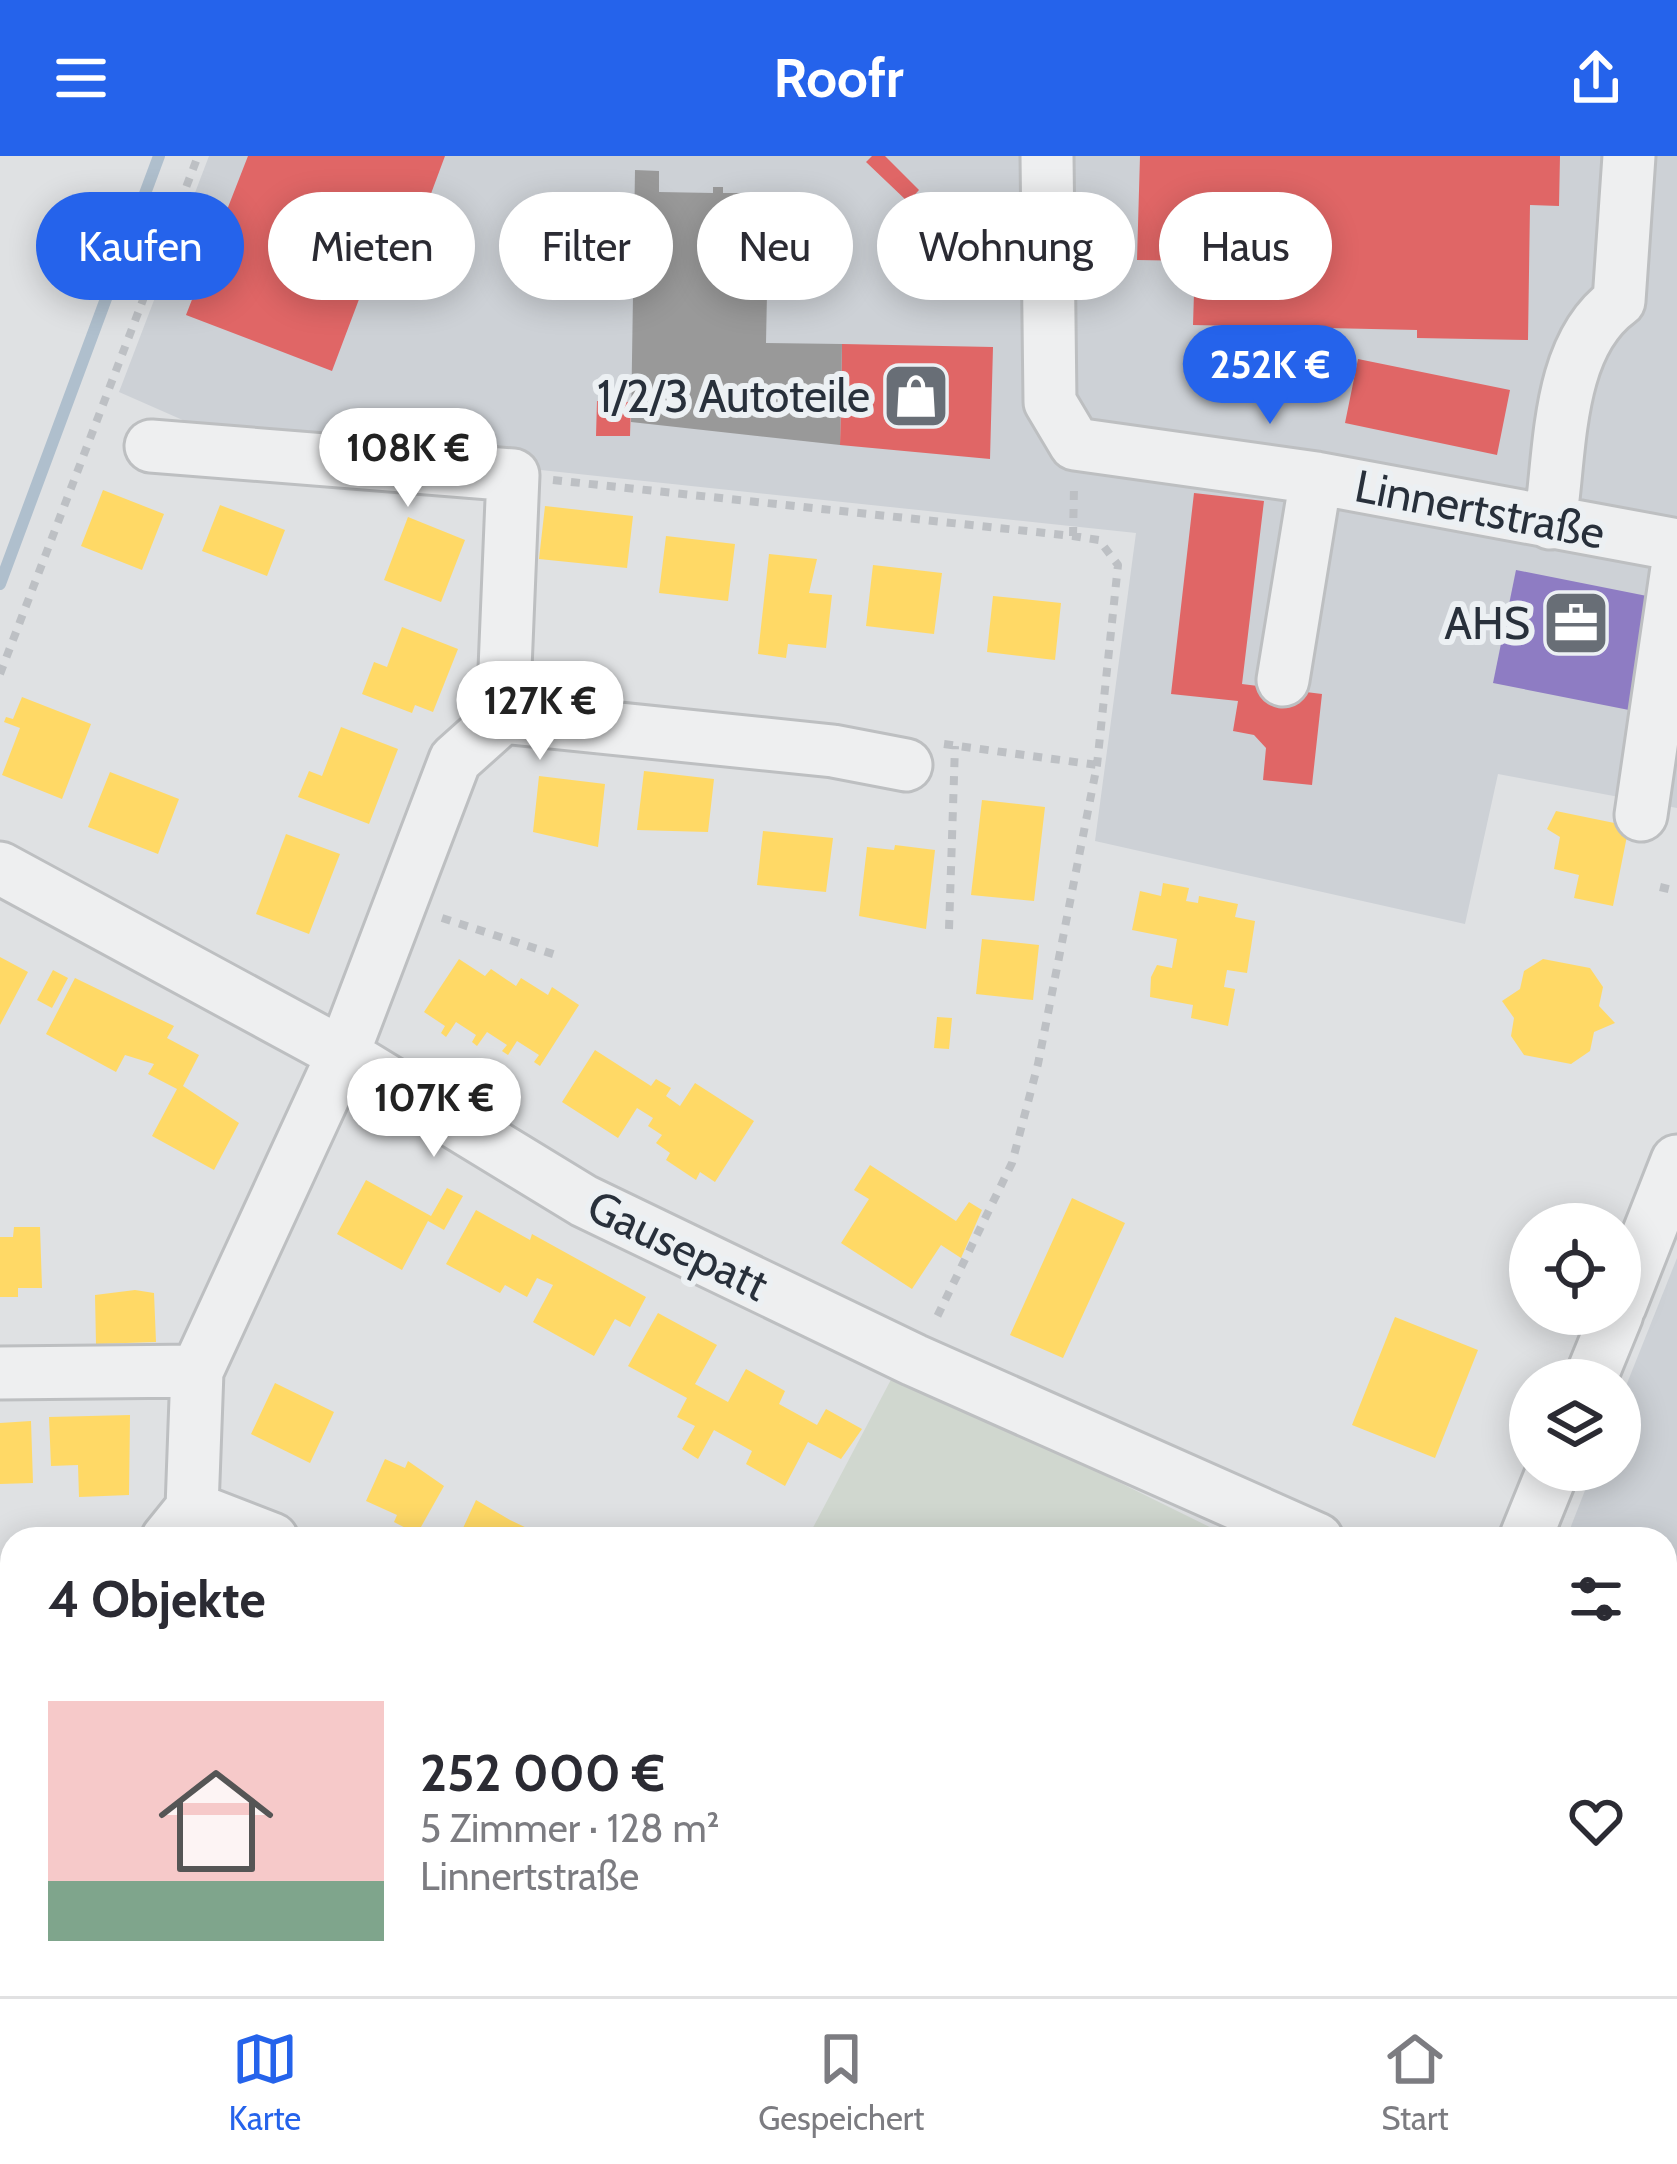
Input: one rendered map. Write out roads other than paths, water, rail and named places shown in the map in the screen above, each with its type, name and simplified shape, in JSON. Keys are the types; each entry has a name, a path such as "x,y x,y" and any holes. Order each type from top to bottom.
{"street":[{"name":"Linnertstraße","path":"1047,156 1050,402 1075,444 1316,478 1677,545"},
{"path":"1550,523 1575,358 1595,319 1619,301 1629,156"},
{"path":"151,446 513,475 503,717 454,760 343,1054 196,1371 179,1524"},
{"path":"1283,680 1316,478"},
{"path":"1641,815 1677,568"},
{"path":"503,717 833,751 906,765"},
{"name":"Gausepatt","path":"0,868 343,1054 584,1201 914,1360 1290,1527"},
{"path":"1641,1255 1675,1173"},
{"path":"0,1372 196,1371"},
{"path":"1530,1527 1544,1491"}],"waterway":[{"path":"0,584 159,156"}],"place":[{"name":"1/2/3 Autoteile","path":"916,396"},
{"name":"AHS","path":"1576,623"}]}
